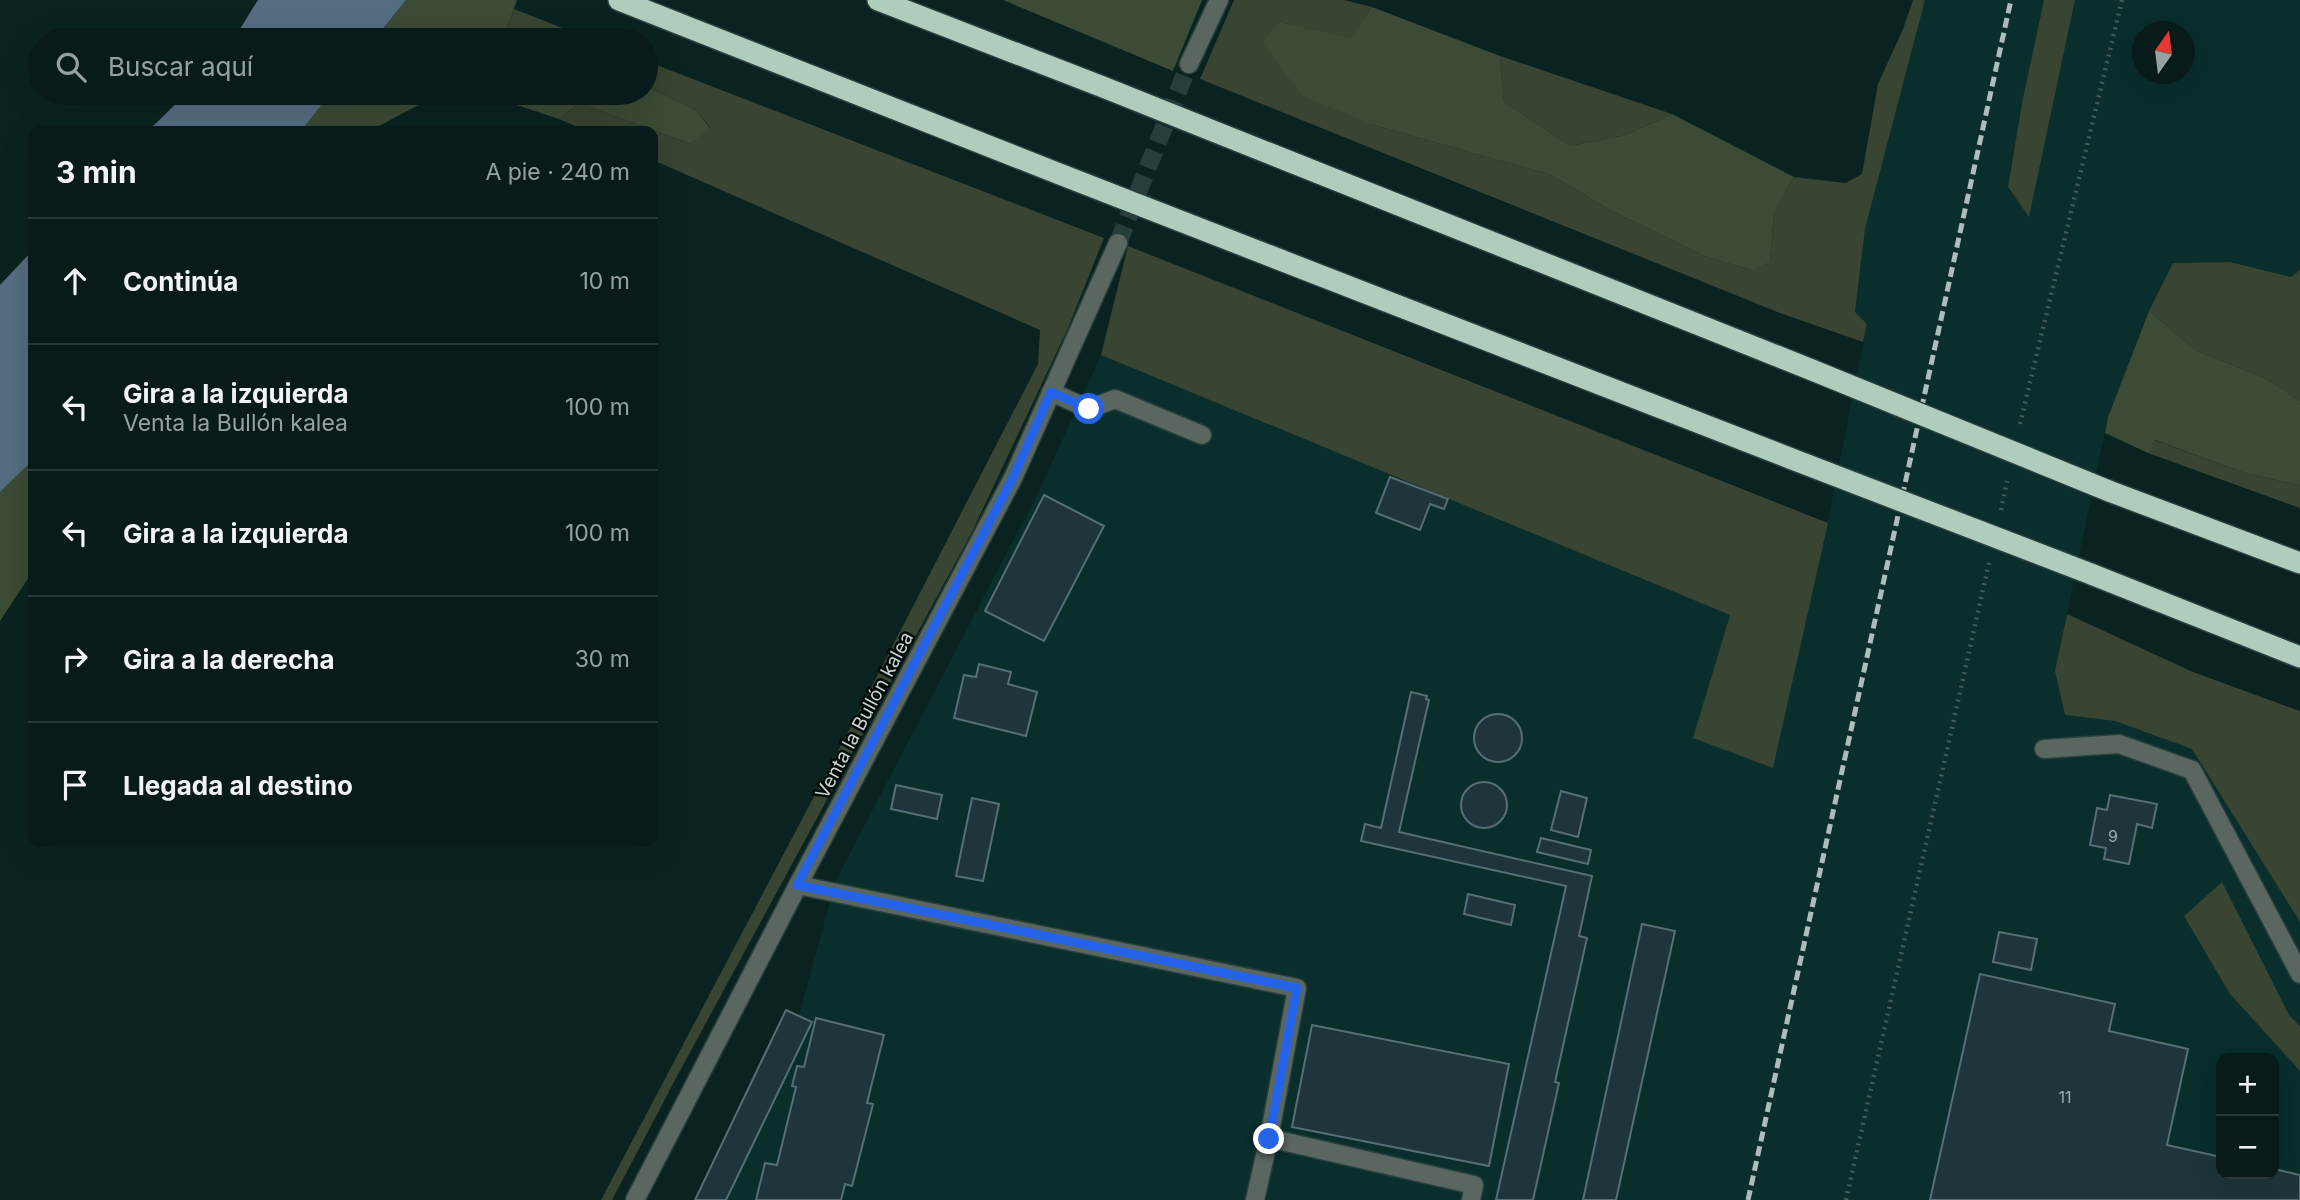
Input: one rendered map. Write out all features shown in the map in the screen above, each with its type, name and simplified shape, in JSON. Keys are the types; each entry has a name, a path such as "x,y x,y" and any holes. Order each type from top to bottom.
{"highway":[{"path":"619,0 1083,184 2300,657"},
{"path":"878,0 1103,87 2109,491 2300,563"}],"street":[{"path":"1189,64 1219,0"},
{"name":"Venta la Bullón kalea","path":"635,1200 797,885 1013,478 1118,243"},
{"path":"1051,392 1089,409 1115,400 1202,435"},
{"path":"2044,749 2119,744 2192,770 2300,974"},
{"path":"797,885 1297,988 1255,1200"},
{"path":"1269,1139 1474,1185 1471,1200"}],"path":[{"path":"2018,433 2122,0"},
{"path":"2000,514 2009,474"},
{"path":"1846,1200 1991,555"}],"shaded area":[{"path":"258,0 406,0 384,28 240,28"},
{"path":"1925,0 2044,0 2022,103 2008,187 2029,216 2075,0 2300,0 2300,270 2291,277 2230,262 2173,263 2149,311 2108,417 2055,671 2065,715 2115,721 2192,749 2300,922 2300,1026 2289,1015 2230,994 2300,1071 2300,1200 695,1200 786,1010 799,1015 836,880 1039,491 1101,355 1730,615 1694,737 1824,541 1867,324 1855,312 1865,229"},
{"path":"175,105 322,105 305,126 153,126"},
{"path":"28,255 28,465 0,492 0,285"}],"green space":[{"path":"406,0 517,0 507,28 384,28"},
{"path":"1003,0 1202,0 1173,71"},
{"path":"1234,0 1344,0 1372,7 1350,39 1280,22 1374,125 1551,175 1612,211 1707,257 1754,271 1770,262 1774,211 1794,177 1846,183 1862,174 1878,84 1913,0 1925,0 1865,229 1855,312 1867,324 1863,342 1780,313 1200,79"},
{"path":"2044,0 2075,0 2029,217 2008,187 2022,103"},
{"path":"1372,7 1500,56 1504,102 1570,146 1626,135 1672,114 1794,177 1774,212 1770,262 1754,271 1707,257 1612,211 1551,175 1374,125 1302,96 1262,42 1280,22 1350,38"},
{"path":"514,9 562,28 507,28"},
{"path":"1500,56 1672,114 1626,135 1570,146 1504,102"},
{"path":"658,66 1104,238 1068,328 972,532 612,1200 601,1200 857,715 1038,364 1040,330 658,162 658,132 691,144 710,127 696,110 658,92"},
{"path":"658,92 696,110 710,128 691,144 658,132 658,126 642,126 584,105 658,105"},
{"path":"322,105 418,105 379,126 305,126"},
{"path":"517,105 576,105 559,119"},
{"path":"576,105 584,105 642,126 575,126 559,119"},
{"path":"1128,246 1828,523 1773,768 1693,738 1730,615 1101,355"},
{"path":"2230,262 2291,277 2300,270 2300,401 2267,379 2197,351 2149,311 2173,263"},
{"path":"2149,311 2197,351 2267,379 2300,401 2300,485 2245,473 2155,440 2148,453 2105,433 2108,417"},
{"path":"2154,440 2245,473 2300,485 2300,508 2148,453"},
{"path":"28,465 28,579 0,621 0,492"},
{"path":"2067,614 2193,672 2300,711 2300,922 2192,749 2115,721 2065,715 2055,671"},
{"path":"2222,882 2289,1015 2300,1026 2300,1071 2230,994 2184,916"}],"building":[{"path":"1390,477 1448,499 1444,509 1430,504 1420,530 1376,513"},
{"path":"1044,495 1104,526 1044,641 985,611"},
{"path":"979,664 1011,672 1008,684 1037,692 1026,736 954,718 964,675 976,677"},
{"path":"1411,692 1427,696 1426,699 1429,700 1399,832 1592,876 1579,936 1587,938 1555,1082 1559,1083 1533,1200 1496,1200 1566,886 1361,841 1365,824 1381,828"},
{"path":"1498,714 1515,721 1522,738 1515,755 1498,762 1481,755 1474,738 1481,721"},
{"path":"1484,782 1500,789 1507,805 1500,821 1484,828 1468,821 1461,805 1468,789"},
{"path":"896,785 942,795 937,819 891,809"},
{"path":"1561,791 1587,798 1578,837 1551,830"},
{"path":"2110,795 2157,804 2152,828 2137,824 2129,864 2104,859 2106,848 2090,845 2097,808 2107,810"},
{"path":"972,798 999,804 983,881 956,876"},
{"path":"1541,838 1591,850 1588,864 1537,852"},
{"path":"1468,894 1515,905 1511,925 1464,914"},
{"path":"1642,924 1675,931 1616,1200 1583,1200"},
{"path":"1999,932 2037,939 2031,970 1993,962"},
{"path":"1980,974 2115,1004 2109,1031 2188,1049 2167,1145 2216,1156 2216,1179 2279,1179 2279,1170 2300,1175 2300,1200 1930,1200"},
{"path":"786,1010 812,1022 726,1200 695,1200"},
{"path":"816,1018 884,1035 867,1103 873,1104 852,1186 845,1184 841,1200 756,1200 765,1163 777,1165 796,1087 792,1086 797,1066 804,1067"},
{"path":"1312,1025 1509,1064 1489,1166 1292,1127"}],"tunnel":[{"path":"1118,243 1189,64"}],"railway":[{"path":"1748,1200 2011,0"}],"route":[{"path":"1089,409 1051,392 1013,478 797,885 1297,988 1269,1139"}]}
